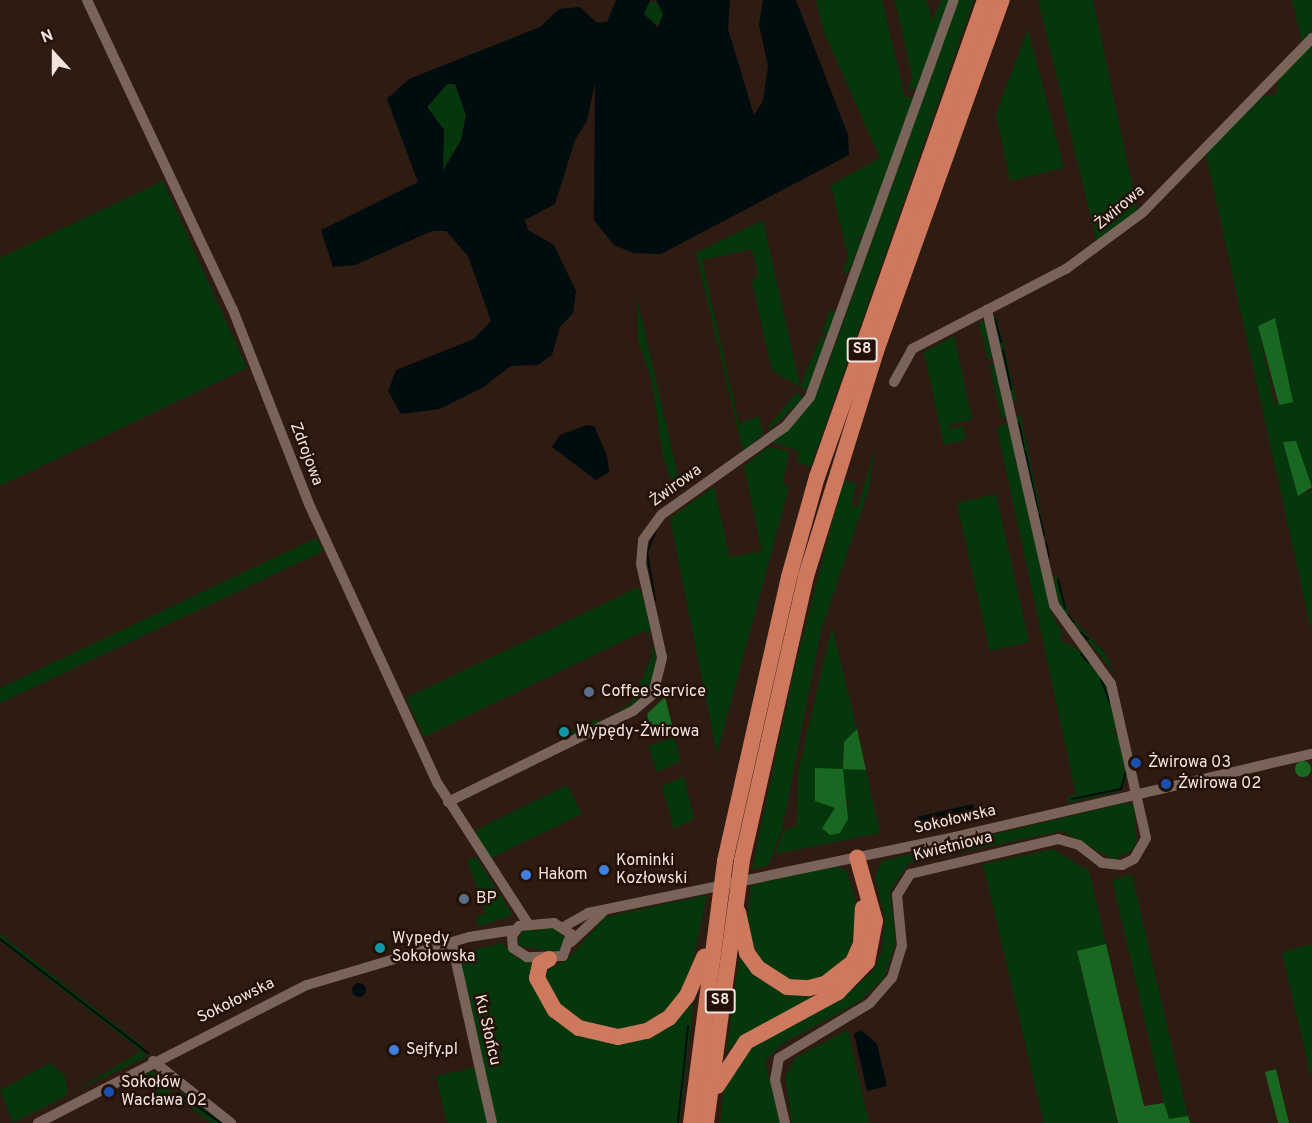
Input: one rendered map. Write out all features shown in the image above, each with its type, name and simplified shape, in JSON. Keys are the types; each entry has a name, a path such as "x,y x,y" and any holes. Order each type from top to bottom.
{"highway":[{"name":"S8","path":"691,1123 712,934 745,758 817,477 985,0"},
{"name":"S8","path":"706,1123 735,899 782,670 833,482 1002,0"},
{"path":"735,899 747,953 758,968 787,987 825,984 853,962 861,944 857,857"},
{"path":"708,1103 724,1067 746,1042 838,992 867,962 875,921 857,857"},
{"path":"549,959 540,964 537,981 562,1017 596,1035 630,1036 656,1027 678,1009 712,934"}],"street":[{"name":"Zdrojowa","path":"87,0 233,310 309,504 448,802 515,908 529,925"},
{"name":"Żwirowa","path":"448,802 633,711 656,688 662,657 641,564 646,533 661,515 798,414 820,375 954,0"},
{"name":"Żwirowa","path":"894,382 909,351 1066,269 1143,212 1312,38"},
{"name":"Kwietniowa","path":"785,1123 775,1080 779,1058 870,1003 892,978 902,946 897,895 910,874 1058,838 1079,844 1102,864 1122,864 1134,859 1146,838 1111,684 1063,625 1054,605 987,310"},
{"name":"Sokołowska","path":"38,1123 153,1061 307,984 456,943 514,933 529,925 565,927 585,914 857,857 1312,754"},
{"name":"Zdrojowa","path":"514,933 515,908"},
{"path":"514,933 521,956 549,959 565,955 571,942 603,912"},
{"path":"565,927 571,942"},
{"name":"Ku Słońcu","path":"456,943 492,1123"},
{"path":"153,1061 231,1123"}],"green space":[{"path":"816,0 882,0 905,97 915,97 864,237 856,237 862,241 848,273 843,272 848,257 831,185 880,158 823,30"},
{"path":"895,0 927,0 932,21 941,0 949,0 918,87 908,92 912,76"},
{"path":"958,0 974,0 811,467 797,462 799,451 772,442 809,407 823,379"},
{"path":"1038,0 1093,0 1138,212 1097,242"},
{"path":"1292,0 1312,0 1312,31 1302,42"},
{"path":"654,2 662,5 665,13 662,21 654,24 646,21 643,13 646,5"},
{"path":"1028,29 1064,168 1010,181 996,114"},
{"path":"1312,43 1312,487 1296,442 1307,493 1312,489 1312,633 1206,155 1114,240 1263,96 1276,94 1279,78","holes":["1258,326 1279,405 1274,402"]},
{"path":"447,84 458,86 466,115 461,140 442,171 444,130 427,107"},
{"path":"163,181 247,368 0,486 0,258"},
{"path":"763,220 800,386 821,336 828,339 808,391 772,371 752,282 758,275 752,249 702,260 739,424 759,416 763,434 743,452 696,253"},
{"path":"637,298 681,489 669,476 663,457 652,382 638,340"},
{"path":"829,310 836,313 828,335 822,333"},
{"path":"993,317 997,317 1017,402 1012,399"},
{"path":"1275,318 1293,402 1279,405 1258,326"},
{"path":"978,321 985,322 993,357 988,360"},
{"path":"954,336 972,419 949,425 950,429 963,426 966,440 944,445 924,352"},
{"path":"989,364 995,365 1006,416 1002,420"},
{"path":"797,392 804,398 771,429 768,427"},
{"path":"1020,412 1046,538 1016,421"},
{"path":"1008,423 1051,613 1063,634 1059,639 1081,652 1108,688 1117,728 1111,733 1119,733 1128,775 1121,791 1069,803 1068,796 1076,794 997,428"},
{"path":"1296,441 1312,487 1298,496 1283,442"},
{"path":"768,447 789,451 783,484 789,487 717,754 670,518 714,487 730,557 762,551 744,466"},
{"path":"875,448 869,488 821,631 782,830 768,866 752,869 793,674 843,480 857,484 851,505 858,507"},
{"path":"996,494 1029,642 990,651 957,503"},
{"path":"316,538 324,551 0,703 0,688"},
{"path":"1056,574 1070,616 1104,652 1116,675 1060,607 1053,582"},
{"path":"639,587 650,619 650,637 646,630 424,737 406,698"},
{"path":"832,626 857,729 844,742 843,768 866,770 880,833 775,854 784,831 797,825 798,773","holes":["844,775 841,787 850,805 822,827 835,808 826,801"]},
{"path":"650,645 657,655 652,685 637,703 610,716 632,702 652,656"},
{"path":"665,697 673,729 652,735 647,714"},
{"path":"599,718 599,724 565,740 563,736"},
{"path":"857,729 866,770 843,769 844,742"},
{"path":"674,737 681,761 657,772 648,746"},
{"path":"1300,761 1306,761 1311,769 1309,775 1300,777 1295,772 1295,766"},
{"path":"815,768 843,769 848,819 840,833 830,835 822,828 835,808 815,801"},
{"path":"684,777 694,819 674,829 662,786"},
{"path":"567,785 582,814 491,858 474,831"},
{"path":"1125,803 1134,805 1137,847 1114,860 1062,831 909,863 890,891 896,942 884,978 859,1002 782,1044 765,1061 780,1123 720,1123 724,1090 738,1056 852,990 873,971 882,951 885,920 875,876 882,861"},
{"path":"1053,849 1089,871 1106,944 1077,952 1117,1123 1044,1123 983,864"},
{"path":"476,857 513,915 478,927 476,917 486,913 467,860"},
{"path":"835,866 847,871 857,907 850,956 834,973 798,983 761,966 746,927 751,885"},
{"path":"1132,875 1188,1116 1168,1120 1112,879"},
{"path":"707,895 689,980 661,1018 626,1032 568,1018 542,972 567,960 605,917"},
{"path":"555,928 566,939 559,952 518,946 522,931"},
{"path":"0,934 145,1048 142,1052 148,1056 76,1091 141,1051 0,941"},
{"path":"502,943 517,958 533,961 536,993 608,1042 694,998 680,1123 495,1123 456,954"},
{"path":"1106,944 1144,1106 1164,1103 1169,1119 1188,1116 1190,1123 1118,1123 1077,951"},
{"path":"1312,944 1312,1081 1282,952"},
{"path":"740,952 755,975 776,989 834,987 742,1036 726,1053"},
{"path":"848,1030 869,1123 792,1123 785,1077 795,1058"},
{"path":"50,1063 65,1076 68,1095 13,1123 0,1090"},
{"path":"478,1067 490,1123 447,1123 436,1076"},
{"path":"1276,1069 1289,1123 1278,1123 1265,1072"},
{"path":"152,1071 168,1082 171,1099 159,1103 149,1076 136,1083 135,1078"},
{"path":"182,1092 222,1123 212,1123 177,1097"}],"shaded area":[{"path":"616,0 650,0 644,14 658,27 663,14 656,0 730,0 728,29 754,115 763,101 768,66 759,25 763,0 796,0 848,135 849,155 661,254 633,253 614,245 594,220 595,83 587,121 575,140 555,204 525,220 528,230 554,245 576,291 573,313 560,327 552,355 538,365 511,366 482,388 440,409 401,414 388,391 396,370 474,339 491,321 468,256 446,231 432,231 355,265 333,267 321,230 418,182 387,99 409,79 540,27 559,9 580,7 597,23 607,22","holes":["447,84 455,84 466,115 461,140 443,171 444,130 427,107"]},
{"path":"587,425 594,426 607,456 609,472 596,480 552,447 560,435"},
{"path":"973,804 974,809 918,822 917,817"},
{"path":"359,983 364,985 366,990 364,995 359,997 354,995 352,990 354,985"},
{"path":"861,1030 877,1044 887,1086 867,1091 854,1034"}],"waterway":[{"path":"995,319 1001,342"},
{"path":"1003,350 1011,389"},
{"path":"1019,423 1024,448"},
{"path":"1025,451 1038,511"},
{"path":"1039,515 1044,535"},
{"path":"655,600 647,553 656,530"},
{"path":"1046,543 1049,558"},
{"path":"1058,580 1065,608"},
{"path":"1068,615 1073,622"},
{"path":"1080,632 1088,639"},
{"path":"1081,654 1089,663"},
{"path":"1101,679 1110,702"},
{"path":"1072,799 1121,789 1126,772"},
{"path":"0,939 148,1053"},
{"path":"678,1123 688,1027"},
{"path":"160,1079 168,1085"},
{"path":"178,1093 221,1123"}],"place":[{"name":"Coffee Service","path":"589,692"},
{"name":"Wypędy-Żwirowa","path":"564,732"},
{"name":"Żwirowa 03","path":"1136,763"},
{"name":"Żwirowa 02","path":"1166,784"},
{"name":"Kominki Kozłowski","path":"604,870"},
{"name":"Hakom","path":"526,875"},
{"name":"BP","path":"464,899"},
{"name":"Wypędy Sokołowska","path":"380,948"},
{"name":"Sejfy.pl","path":"394,1050"},
{"name":"Sokołów Wacława 02","path":"109,1092"}]}
